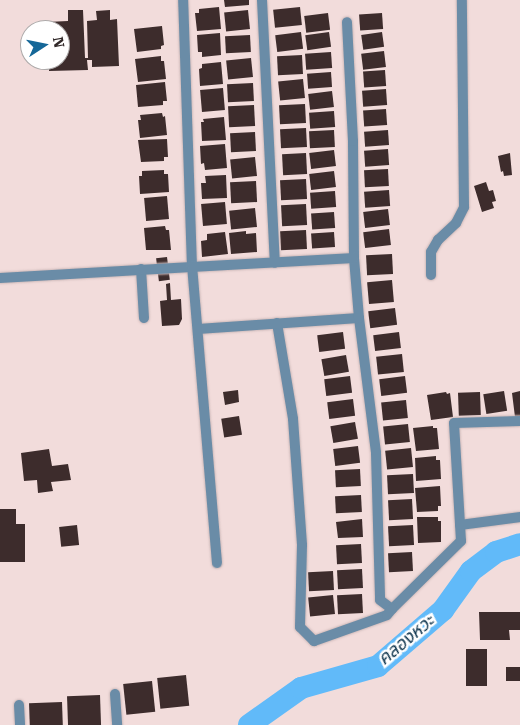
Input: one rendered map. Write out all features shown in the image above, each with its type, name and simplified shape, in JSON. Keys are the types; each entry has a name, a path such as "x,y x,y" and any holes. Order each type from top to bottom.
{"street":[{"path":"183,0 192,267 217,563"},
{"path":"262,0 275,263"},
{"path":"431,275 431,252 438,240 456,223 464,207 462,0"},
{"path":"347,22 353,141 354,258 359,318 376,452 380,600 392,609"},
{"path":"0,278 354,258"},
{"path":"141,269 144,318"},
{"path":"198,329 359,318"},
{"path":"277,323 293,419 302,545 300,627 314,641 387,615 460,541 454,422 520,422"},
{"path":"460,525 520,517"},
{"path":"115,694 117,725"},
{"path":"19,705 20,725"}],"building":[{"path":"224,0 249,0 249,5 225,7"},
{"path":"219,7 221,29 197,31 195,13 199,13 199,9"},
{"path":"300,7 302,25 275,28 273,10"},
{"path":"68,10 83,10 85,58 88,58 87,21 97,20 96,11 110,10 110,20 117,19 119,66 92,67 92,60 87,60 88,70 49,71 70,70 70,20 68,20"},
{"path":"248,10 250,29 226,31 224,13"},
{"path":"328,13 330,30 306,33 304,16"},
{"path":"382,13 383,29 360,31 359,15"},
{"path":"162,26 164,45 161,46 161,49 137,52 134,29"},
{"path":"301,32 303,49 277,52 275,35"},
{"path":"329,32 331,47 307,50 305,35"},
{"path":"382,32 384,47 363,50 361,35"},
{"path":"220,33 221,55 202,57 202,52 198,52 197,35"},
{"path":"250,35 251,52 226,53 225,36"},
{"path":"384,51 386,67 363,70 361,54"},
{"path":"331,52 332,68 306,70 305,54"},
{"path":"302,55 303,74 278,75 277,56"},
{"path":"161,56 161,61 164,61 166,79 138,82 135,59"},
{"path":"251,58 253,77 228,80 226,61"},
{"path":"221,62 223,84 200,86 199,69 202,68 202,64"},
{"path":"385,70 386,86 364,87 363,72"},
{"path":"331,72 332,87 308,89 307,74"},
{"path":"303,79 305,98 280,101 278,82"},
{"path":"165,82 167,101 163,101 163,105 138,107 136,85"},
{"path":"253,83 254,101 228,102 227,84"},
{"path":"223,88 225,110 202,112 200,90"},
{"path":"386,89 387,105 363,107 362,91"},
{"path":"332,91 334,107 310,110 308,94"},
{"path":"305,104 306,123 280,124 279,105"},
{"path":"254,105 255,126 229,127 228,106"},
{"path":"386,109 387,125 364,127 363,111"},
{"path":"334,111 335,127 310,129 309,113"},
{"path":"162,113 163,117 165,116 167,135 140,138 138,120 141,120 140,115"},
{"path":"224,117 226,140 202,141 201,122 204,122 203,119"},
{"path":"306,128 307,147 281,148 280,129"},
{"path":"334,130 335,147 310,148 309,131"},
{"path":"388,130 389,145 365,147 364,132"},
{"path":"255,132 256,151 231,152 230,133"},
{"path":"167,139 168,157 164,157 164,161 141,162 138,140"},
{"path":"225,144 227,168 205,170 204,163 201,164 200,146"},
{"path":"388,149 389,165 365,167 364,151"},
{"path":"334,150 336,166 311,169 309,153"},
{"path":"306,153 307,174 283,175 282,154"},
{"path":"510,153 512,175 504,176 503,171 501,172 498,156"},
{"path":"255,157 257,176 232,179 230,160"},
{"path":"388,169 389,186 365,187 364,170"},
{"path":"164,170 164,174 168,174 169,192 140,194 139,176 142,176 142,171"},
{"path":"334,171 336,187 311,190 309,174"},
{"path":"226,175 227,198 202,199 201,183 206,183 205,176"},
{"path":"306,179 307,199 281,200 280,180"},
{"path":"256,181 257,202 231,203 230,182"},
{"path":"486,182 489,191 493,190 496,201 492,202 494,208 482,212 474,186"},
{"path":"389,190 390,206 365,208 364,192"},
{"path":"335,191 336,207 311,209 310,193"},
{"path":"167,196 169,219 146,221 144,198"},
{"path":"225,202 227,224 203,226 201,204"},
{"path":"306,204 307,225 282,226 281,205"},
{"path":"255,208 257,227 231,230 229,211"},
{"path":"388,209 390,225 365,228 363,212"},
{"path":"334,212 335,228 312,230 311,214"},
{"path":"165,226 166,230 169,230 171,250 146,250 144,228"},
{"path":"389,229 391,245 365,248 363,232"},
{"path":"306,230 307,249 281,250 280,231"},
{"path":"246,231 246,234 256,233 257,252 231,254 229,233"},
{"path":"225,232 228,254 202,257 201,241 207,240 207,234"},
{"path":"334,232 335,247 312,249 311,234"},
{"path":"392,254 393,274 367,275 366,255"},
{"path":"167,257 170,280 159,281 156,258"},
{"path":"392,280 394,302 369,304 367,282"},
{"path":"170,283 171,300 181,299 182,319 179,325 162,326 160,301 167,300 166,284"},
{"path":"395,308 397,325 370,328 368,311"},
{"path":"343,332 345,349 319,352 317,335"},
{"path":"399,332 401,348 375,351 373,335"},
{"path":"402,354 404,372 378,375 376,357"},
{"path":"346,355 349,372 324,376 321,359"},
{"path":"350,376 352,393 326,396 324,379"},
{"path":"405,376 407,393 381,396 379,379"},
{"path":"238,390 239,402 225,405 223,392"},
{"path":"504,391 507,411 486,414 483,394"},
{"path":"520,391 520,416 515,417 512,393"},
{"path":"446,392 447,394 450,393 453,417 431,420 427,395"},
{"path":"480,392 481,415 459,416 458,393"},
{"path":"353,399 355,416 329,419 327,402"},
{"path":"406,400 408,418 383,421 381,403"},
{"path":"239,416 242,435 224,438 221,419"},
{"path":"355,422 358,439 333,443 330,426"},
{"path":"408,424 410,442 385,445 383,427"},
{"path":"433,426 433,428 437,428 439,449 416,451 413,428"},
{"path":"358,446 360,463 335,466 333,449"},
{"path":"411,448 413,467 387,470 385,451"},
{"path":"49,449 52,466 68,464 71,480 51,482 53,491 38,493 37,480 24,481 21,453"},
{"path":"436,456 436,460 440,460 441,479 416,481 415,458"},
{"path":"360,469 361,486 336,487 335,470"},
{"path":"413,474 414,493 388,494 387,475"},
{"path":"440,486 441,506 438,506 438,511 417,512 415,488"},
{"path":"361,495 362,512 336,513 335,496"},
{"path":"412,499 413,519 389,520 388,500"},
{"path":"0,509 16,509 16,524 25,524 25,562 0,562"},
{"path":"417,517 438,517 438,521 441,521 441,542 418,543"},
{"path":"362,519 363,537 338,538 336,522"},
{"path":"77,525 79,545 61,547 59,527"},
{"path":"413,525 414,545 389,546 388,526"},
{"path":"361,544 362,563 337,564 336,545"},
{"path":"412,552 413,571 389,572 388,553"},
{"path":"362,569 363,588 338,589 337,570"},
{"path":"333,571 334,590 309,591 308,572"},
{"path":"362,594 363,613 338,614 337,595"},
{"path":"333,595 335,614 310,617 308,598"},
{"path":"479,612 520,612 520,630 509,630 510,640 480,640"},
{"path":"466,649 487,649 487,686 466,686"},
{"path":"506,667 520,667 520,681 506,681"},
{"path":"186,675 189,706 160,709 157,678"},
{"path":"152,681 155,712 126,715 123,684"},
{"path":"100,695 101,725 68,725 67,696"},
{"path":"62,702 63,725 30,725 29,703"}],"waterway":[{"name":"คลองหวะ","path":"249,725 301,688 378,666 443,610 471,571 496,552 520,544"}]}
